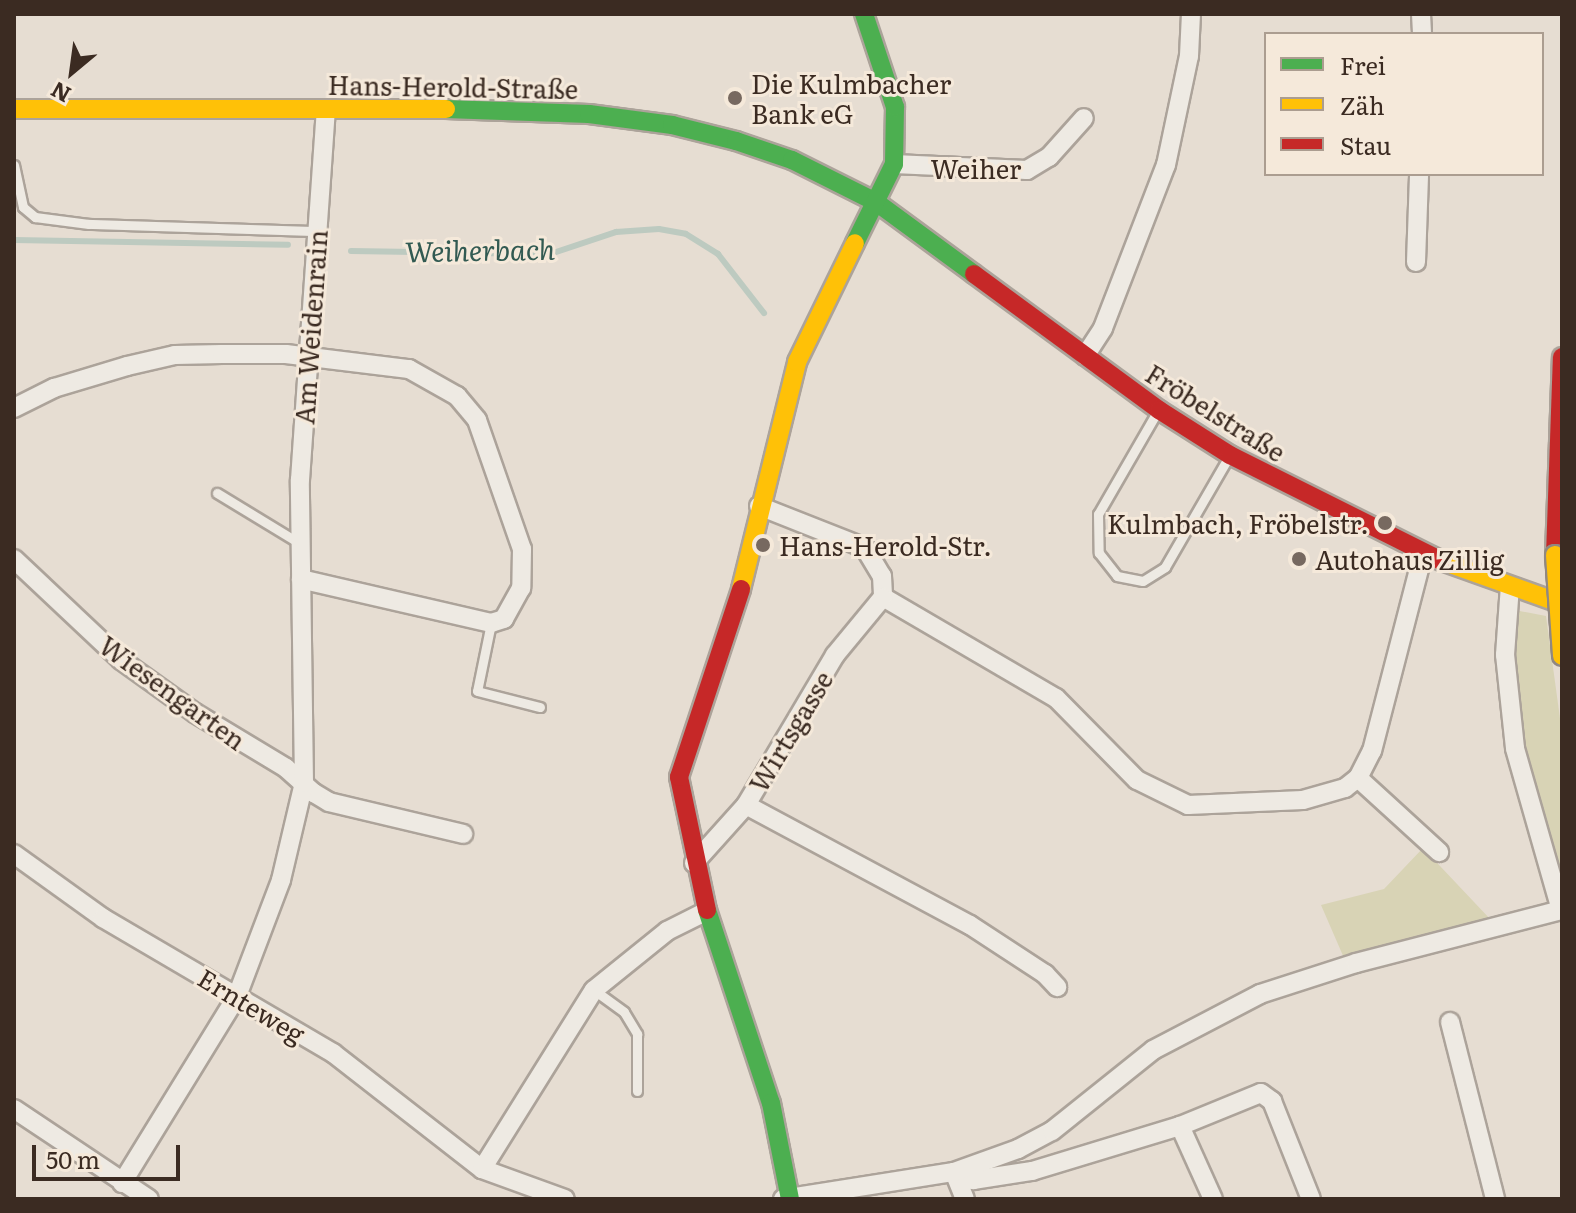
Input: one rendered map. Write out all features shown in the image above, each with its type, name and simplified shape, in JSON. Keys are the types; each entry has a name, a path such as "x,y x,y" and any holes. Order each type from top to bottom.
{"street":[{"path":"790,1198 771,1103 694,863 679,777 738,600 797,362 894,164 895,107 864,14"},
{"path":"1085,356 1103,328 1166,165 1189,56 1191,14"},
{"name":"Hans-Herold-Straße","path":"14,109 494,109 672,125 792,160 876,202"},
{"name":"Am Weidenrain","path":"122,1183 237,996 281,880 304,783 301,544 308,356 326,110"},
{"name":"Weiher","path":"894,164 1027,170 1049,157 1084,118"},
{"path":"1416,262 1419,176"},
{"name":"Fröbelstraße","path":"876,202 1159,410 1230,455 1423,554 1562,604"},
{"path":"14,408 54,388 175,355 308,356 409,369 457,396 477,420 525,565 513,606 504,619 491,623 301,579"},
{"path":"1562,357 1555,555 1562,656"},
{"path":"759,506 865,548 882,576 883,597 1056,698 1137,780 1174,802 1303,800 1345,788 1358,778 1372,751 1423,554"},
{"name":"Wiesengarten","path":"14,559 121,660 304,783"},
{"path":"783,1199 954,1172 1052,1131 1153,1050 1260,994 1562,910 1515,748 1505,655 1510,586"},
{"name":"Wirtsgasse","path":"694,863 746,805 835,655 883,597"},
{"path":"1358,778 1439,852"},
{"path":"304,783 329,802 463,834"},
{"path":"746,805 970,925 1037,968 1057,987"},
{"name":"Ernteweg","path":"14,854 103,918 357,1070 482,1169 565,1199"},
{"path":"482,1169 594,990 667,931 707,911"},
{"path":"1450,1022 1495,1199"},
{"path":"954,1172 973,1180 1032,1171 1180,1126 1261,1093 1272,1101 1311,1199"},
{"path":"14,1109 149,1199"},
{"path":"1180,1126 1213,1199"},
{"path":"954,1172 965,1199"}],"lane":[{"path":"14,165 23,207 35,217 89,224 316,231"},
{"path":"1159,410 1098,514 1099,553 1117,576 1143,581 1165,567 1230,455"},
{"path":"217,493 301,544"},
{"path":"491,623 477,691 540,707"},
{"path":"594,990 624,1012 637,1034 637,1091"}],"shaded area":[{"path":"1509,609 1546,616 1562,733 1562,910 1528,803"},
{"path":"1423,848 1491,920 1344,958 1321,905 1384,889"}],"waterway":[{"name":"Weiherbach","path":"351,251 550,254 616,232 659,229 686,234 718,254 764,313"},
{"name":"Weiherbach","path":"14,240 288,245"}],"traffic: fast":[{"path":"855,243 894,164 895,107 864,14"},
{"path":"446,109 589,114 672,125 736,141 792,160 876,202 974,274"},
{"path":"707,910 771,1103 790,1199"}],"traffic: slow":[{"path":"14,109 446,109"},
{"path":"741,589 797,362 855,243"},
{"path":"1555,555 1562,656"},
{"path":"1442,561 1562,604"}],"traffic: jam":[{"path":"974,274 1159,410 1230,455 1442,561"},
{"path":"1555,555 1562,357"},
{"path":"707,910 679,777 741,589"}],"place":[{"name":"Die Kulmbacher Bank eG","path":"735,98"},
{"name":"Kulmbach, Fröbelstr.","path":"1385,523"},
{"name":"Hans-Herold-Str.","path":"763,545"},
{"name":"Autohaus Zillig","path":"1299,559"}]}
